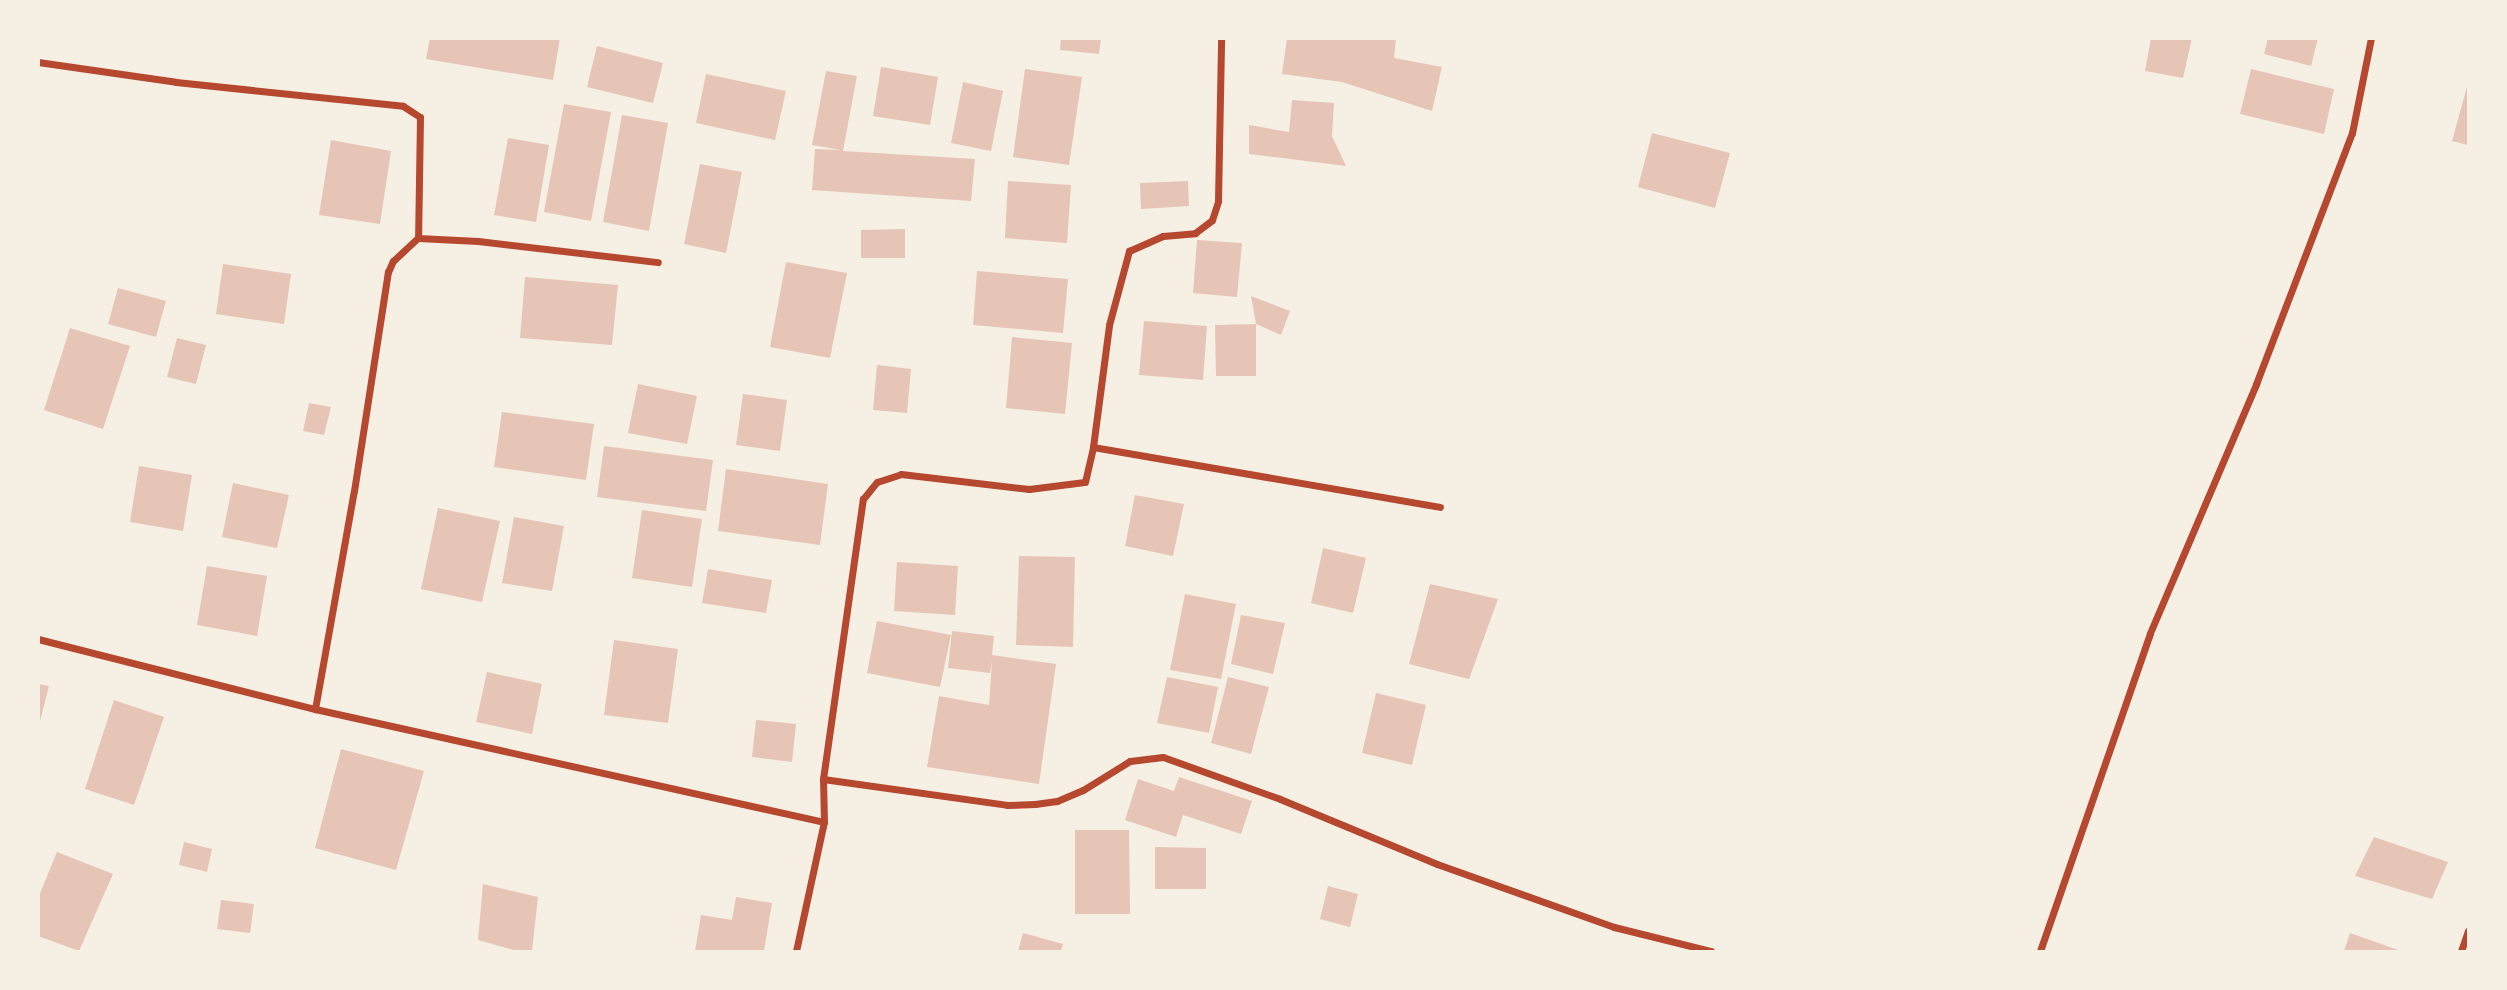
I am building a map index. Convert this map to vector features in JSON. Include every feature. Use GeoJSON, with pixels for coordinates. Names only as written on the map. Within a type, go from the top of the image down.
{"type":"FeatureCollection","features":[{"type":"Feature","properties":{"kind":"street"},"geometry":{"type":"LineString","coordinates":[[796,951],[824,822],[823,779],[863,499],[877,482],[901,474],[1029,489],[1085,482],[1093,447],[1109,325],[1129,251],[1163,236],[1195,233],[1212,220],[1218,201],[1221,38]]}},
{"type":"Feature","properties":{"kind":"street"},"geometry":{"type":"LineString","coordinates":[[2040,951],[2150,633],[2256,384],[2352,133],[2371,38]]}},
{"type":"Feature","properties":{"kind":"street"},"geometry":{"type":"LineString","coordinates":[[38,62],[176,82],[403,106],[419,117],[418,239]]}},
{"type":"Feature","properties":{"kind":"street"},"geometry":{"type":"LineString","coordinates":[[315,709],[354,491],[388,272],[393,261],[418,239],[478,241],[658,262]]}},
{"type":"Feature","properties":{"kind":"street"},"geometry":{"type":"LineString","coordinates":[[1093,447],[1440,507]]}},
{"type":"Feature","properties":{"kind":"street"},"geometry":{"type":"LineString","coordinates":[[38,639],[315,709],[824,822]]}},
{"type":"Feature","properties":{"kind":"street"},"geometry":{"type":"LineString","coordinates":[[823,779],[1007,805],[1035,804],[1057,801],[1083,790],[1130,761],[1163,757],[1280,799],[1437,864],[1614,927],[1711,951]]}},
{"type":"Feature","properties":{"kind":"street"},"geometry":{"type":"LineString","coordinates":[[2461,951],[2469,931]]}},
{"type":"Feature","properties":{"kind":"building"},"geometry":{"type":"Polygon","coordinates":[[[430,38],[560,38],[553,80],[426,59],[430,38]]]}},
{"type":"Feature","properties":{"kind":"building"},"geometry":{"type":"Polygon","coordinates":[[[1061,38],[1101,38],[1099,54],[1060,50],[1061,38]]]}},
{"type":"Feature","properties":{"kind":"building"},"geometry":{"type":"Polygon","coordinates":[[[1287,38],[1396,38],[1394,58],[1442,67],[1432,111],[1342,82],[1282,74],[1287,38]]]}},
{"type":"Feature","properties":{"kind":"building"},"geometry":{"type":"Polygon","coordinates":[[[2151,38],[2192,38],[2183,78],[2145,71],[2151,38]]]}},
{"type":"Feature","properties":{"kind":"building"},"geometry":{"type":"Polygon","coordinates":[[[2268,38],[2318,38],[2311,66],[2264,54],[2268,38]]]}},
{"type":"Feature","properties":{"kind":"building"},"geometry":{"type":"Polygon","coordinates":[[[597,46],[663,63],[653,103],[587,87],[597,46]]]}},
{"type":"Feature","properties":{"kind":"building"},"geometry":{"type":"Polygon","coordinates":[[[881,67],[938,77],[930,125],[873,116],[881,67]]]}},
{"type":"Feature","properties":{"kind":"building"},"geometry":{"type":"Polygon","coordinates":[[[1025,69],[1082,77],[1069,165],[1013,157],[1025,69]]]}},
{"type":"Feature","properties":{"kind":"building"},"geometry":{"type":"Polygon","coordinates":[[[2251,69],[2334,89],[2324,134],[2240,114],[2251,69]]]}},
{"type":"Feature","properties":{"kind":"building"},"geometry":{"type":"Polygon","coordinates":[[[826,71],[857,76],[843,151],[975,159],[971,201],[812,190],[815,149],[841,150],[812,145],[826,71]]]}},
{"type":"Feature","properties":{"kind":"building"},"geometry":{"type":"Polygon","coordinates":[[[706,74],[786,91],[775,140],[696,123],[706,74]]]}},
{"type":"Feature","properties":{"kind":"building"},"geometry":{"type":"Polygon","coordinates":[[[963,82],[1003,91],[991,151],[951,143],[963,82]]]}},
{"type":"Feature","properties":{"kind":"building"},"geometry":{"type":"Polygon","coordinates":[[[2468,83],[2468,145],[2452,141],[2468,83]]]}},
{"type":"Feature","properties":{"kind":"building"},"geometry":{"type":"Polygon","coordinates":[[[1292,100],[1334,103],[1332,136],[1346,166],[1249,154],[1249,125],[1289,132],[1292,100]]]}},
{"type":"Feature","properties":{"kind":"building"},"geometry":{"type":"Polygon","coordinates":[[[564,104],[611,112],[591,221],[544,212],[564,104]]]}},
{"type":"Feature","properties":{"kind":"building"},"geometry":{"type":"Polygon","coordinates":[[[622,115],[668,123],[649,231],[603,222],[622,115]]]}},
{"type":"Feature","properties":{"kind":"building"},"geometry":{"type":"Polygon","coordinates":[[[1652,133],[1730,153],[1715,208],[1638,187],[1652,133]]]}},
{"type":"Feature","properties":{"kind":"building"},"geometry":{"type":"Polygon","coordinates":[[[508,138],[549,145],[536,222],[494,215],[508,138]]]}},
{"type":"Feature","properties":{"kind":"building"},"geometry":{"type":"Polygon","coordinates":[[[331,140],[391,151],[380,224],[319,215],[331,140]]]}},
{"type":"Feature","properties":{"kind":"building"},"geometry":{"type":"Polygon","coordinates":[[[700,164],[742,172],[726,253],[684,244],[700,164]]]}},
{"type":"Feature","properties":{"kind":"building"},"geometry":{"type":"Polygon","coordinates":[[[1008,181],[1071,185],[1067,243],[1005,238],[1008,181]]]}},
{"type":"Feature","properties":{"kind":"building"},"geometry":{"type":"Polygon","coordinates":[[[1188,181],[1189,206],[1141,209],[1140,183],[1188,181]]]}},
{"type":"Feature","properties":{"kind":"building"},"geometry":{"type":"Polygon","coordinates":[[[905,229],[905,258],[861,258],[861,230],[905,229]]]}},
{"type":"Feature","properties":{"kind":"building"},"geometry":{"type":"Polygon","coordinates":[[[1197,240],[1242,243],[1237,297],[1193,293],[1197,240]]]}},
{"type":"Feature","properties":{"kind":"building"},"geometry":{"type":"Polygon","coordinates":[[[786,262],[847,273],[830,358],[770,347],[786,262]]]}},
{"type":"Feature","properties":{"kind":"building"},"geometry":{"type":"Polygon","coordinates":[[[223,264],[291,274],[284,324],[216,314],[223,264]]]}},
{"type":"Feature","properties":{"kind":"building"},"geometry":{"type":"Polygon","coordinates":[[[977,271],[1068,279],[1063,333],[973,325],[977,271]]]}},
{"type":"Feature","properties":{"kind":"building"},"geometry":{"type":"Polygon","coordinates":[[[525,277],[618,285],[612,345],[520,338],[525,277]]]}},
{"type":"Feature","properties":{"kind":"building"},"geometry":{"type":"Polygon","coordinates":[[[118,288],[166,301],[156,337],[108,324],[118,288]]]}},
{"type":"Feature","properties":{"kind":"building"},"geometry":{"type":"Polygon","coordinates":[[[1251,296],[1290,311],[1281,335],[1256,324],[1251,296]]]}},
{"type":"Feature","properties":{"kind":"building"},"geometry":{"type":"Polygon","coordinates":[[[1144,321],[1207,326],[1203,380],[1139,375],[1144,321]]]}},
{"type":"Feature","properties":{"kind":"building"},"geometry":{"type":"Polygon","coordinates":[[[1256,324],[1256,376],[1216,376],[1215,325],[1256,324]]]}},
{"type":"Feature","properties":{"kind":"building"},"geometry":{"type":"Polygon","coordinates":[[[70,328],[130,346],[103,429],[44,410],[70,328]]]}},
{"type":"Feature","properties":{"kind":"building"},"geometry":{"type":"Polygon","coordinates":[[[1012,337],[1072,343],[1065,414],[1006,408],[1012,337]]]}},
{"type":"Feature","properties":{"kind":"building"},"geometry":{"type":"Polygon","coordinates":[[[177,338],[206,345],[196,384],[167,377],[177,338]]]}},
{"type":"Feature","properties":{"kind":"building"},"geometry":{"type":"Polygon","coordinates":[[[877,365],[911,369],[907,413],[873,410],[877,365]]]}},
{"type":"Feature","properties":{"kind":"building"},"geometry":{"type":"Polygon","coordinates":[[[638,384],[697,396],[687,444],[628,433],[638,384]]]}},
{"type":"Feature","properties":{"kind":"building"},"geometry":{"type":"Polygon","coordinates":[[[743,394],[787,400],[780,451],[736,445],[743,394]]]}},
{"type":"Feature","properties":{"kind":"building"},"geometry":{"type":"Polygon","coordinates":[[[309,403],[331,407],[324,435],[303,431],[309,403]]]}},
{"type":"Feature","properties":{"kind":"building"},"geometry":{"type":"Polygon","coordinates":[[[502,412],[594,424],[586,480],[494,467],[502,412]]]}},
{"type":"Feature","properties":{"kind":"building"},"geometry":{"type":"Polygon","coordinates":[[[604,446],[713,460],[706,511],[597,497],[604,446]]]}},
{"type":"Feature","properties":{"kind":"building"},"geometry":{"type":"Polygon","coordinates":[[[139,466],[192,475],[183,531],[130,522],[139,466]]]}},
{"type":"Feature","properties":{"kind":"building"},"geometry":{"type":"Polygon","coordinates":[[[726,469],[828,484],[820,545],[718,531],[726,469]]]}},
{"type":"Feature","properties":{"kind":"building"},"geometry":{"type":"Polygon","coordinates":[[[233,483],[289,495],[277,548],[222,537],[233,483]]]}},
{"type":"Feature","properties":{"kind":"building"},"geometry":{"type":"Polygon","coordinates":[[[1135,495],[1184,504],[1173,556],[1125,546],[1135,495]]]}},
{"type":"Feature","properties":{"kind":"building"},"geometry":{"type":"Polygon","coordinates":[[[438,508],[500,521],[482,602],[421,589],[438,508]]]}},
{"type":"Feature","properties":{"kind":"building"},"geometry":{"type":"Polygon","coordinates":[[[642,510],[702,519],[692,587],[632,578],[642,510]]]}},
{"type":"Feature","properties":{"kind":"building"},"geometry":{"type":"Polygon","coordinates":[[[514,517],[564,526],[552,591],[502,583],[514,517]]]}},
{"type":"Feature","properties":{"kind":"building"},"geometry":{"type":"Polygon","coordinates":[[[1323,548],[1366,558],[1353,613],[1311,603],[1323,548]]]}},
{"type":"Feature","properties":{"kind":"building"},"geometry":{"type":"Polygon","coordinates":[[[1019,556],[1075,557],[1073,647],[1016,645],[1019,556]]]}},
{"type":"Feature","properties":{"kind":"building"},"geometry":{"type":"Polygon","coordinates":[[[897,562],[958,566],[955,615],[894,611],[897,562]]]}},
{"type":"Feature","properties":{"kind":"building"},"geometry":{"type":"Polygon","coordinates":[[[207,566],[267,576],[257,636],[197,625],[207,566]]]}},
{"type":"Feature","properties":{"kind":"building"},"geometry":{"type":"Polygon","coordinates":[[[708,569],[772,580],[766,613],[702,603],[708,569]]]}},
{"type":"Feature","properties":{"kind":"building"},"geometry":{"type":"Polygon","coordinates":[[[1430,584],[1498,599],[1469,679],[1409,664],[1430,584]]]}},
{"type":"Feature","properties":{"kind":"building"},"geometry":{"type":"Polygon","coordinates":[[[1185,594],[1236,604],[1221,679],[1170,670],[1185,594]]]}},
{"type":"Feature","properties":{"kind":"building"},"geometry":{"type":"Polygon","coordinates":[[[1241,615],[1285,623],[1273,674],[1231,664],[1241,615]]]}},
{"type":"Feature","properties":{"kind":"building"},"geometry":{"type":"Polygon","coordinates":[[[877,621],[951,635],[940,687],[867,673],[877,621]]]}},
{"type":"Feature","properties":{"kind":"building"},"geometry":{"type":"Polygon","coordinates":[[[952,631],[994,636],[992,655],[1056,664],[1039,784],[927,767],[939,696],[989,705],[992,661],[990,673],[948,668],[952,631]]]}},
{"type":"Feature","properties":{"kind":"building"},"geometry":{"type":"Polygon","coordinates":[[[614,640],[678,649],[668,723],[604,715],[614,640]]]}},
{"type":"Feature","properties":{"kind":"building"},"geometry":{"type":"Polygon","coordinates":[[[487,672],[542,684],[532,734],[476,722],[487,672]]]}},
{"type":"Feature","properties":{"kind":"building"},"geometry":{"type":"Polygon","coordinates":[[[1167,677],[1218,687],[1209,733],[1157,723],[1167,677]]]}},
{"type":"Feature","properties":{"kind":"building"},"geometry":{"type":"Polygon","coordinates":[[[1228,677],[1269,687],[1251,754],[1211,743],[1228,677]]]}},
{"type":"Feature","properties":{"kind":"building"},"geometry":{"type":"Polygon","coordinates":[[[38,684],[49,686],[40,721],[38,721],[38,684]]]}},
{"type":"Feature","properties":{"kind":"building"},"geometry":{"type":"Polygon","coordinates":[[[1376,693],[1426,705],[1412,765],[1362,753],[1376,693]]]}},
{"type":"Feature","properties":{"kind":"building"},"geometry":{"type":"Polygon","coordinates":[[[114,700],[164,717],[134,805],[85,789],[114,700]]]}},
{"type":"Feature","properties":{"kind":"building"},"geometry":{"type":"Polygon","coordinates":[[[756,720],[796,724],[792,762],[752,757],[756,720]]]}},
{"type":"Feature","properties":{"kind":"building"},"geometry":{"type":"Polygon","coordinates":[[[341,749],[424,771],[396,870],[315,848],[341,749]]]}},
{"type":"Feature","properties":{"kind":"building"},"geometry":{"type":"Polygon","coordinates":[[[1179,777],[1252,801],[1241,834],[1183,815],[1176,837],[1125,820],[1138,779],[1174,791],[1179,777]]]}},
{"type":"Feature","properties":{"kind":"building"},"geometry":{"type":"Polygon","coordinates":[[[1075,830],[1129,830],[1130,914],[1075,914],[1075,830]]]}},
{"type":"Feature","properties":{"kind":"building"},"geometry":{"type":"Polygon","coordinates":[[[2374,837],[2448,862],[2432,899],[2355,876],[2374,837]]]}},
{"type":"Feature","properties":{"kind":"building"},"geometry":{"type":"Polygon","coordinates":[[[184,842],[212,849],[207,872],[179,865],[184,842]]]}},
{"type":"Feature","properties":{"kind":"building"},"geometry":{"type":"Polygon","coordinates":[[[1155,847],[1206,848],[1206,889],[1155,889],[1155,847]]]}},
{"type":"Feature","properties":{"kind":"building"},"geometry":{"type":"Polygon","coordinates":[[[57,852],[113,874],[79,951],[38,936],[38,898],[57,852]]]}},
{"type":"Feature","properties":{"kind":"building"},"geometry":{"type":"Polygon","coordinates":[[[483,884],[538,897],[532,951],[517,951],[478,940],[483,884]]]}},
{"type":"Feature","properties":{"kind":"building"},"geometry":{"type":"Polygon","coordinates":[[[1328,886],[1358,894],[1350,927],[1320,919],[1328,886]]]}},
{"type":"Feature","properties":{"kind":"building"},"geometry":{"type":"Polygon","coordinates":[[[736,897],[772,903],[764,951],[695,951],[701,915],[732,920],[736,897]]]}},
{"type":"Feature","properties":{"kind":"building"},"geometry":{"type":"Polygon","coordinates":[[[221,900],[254,904],[250,933],[217,929],[221,900]]]}},
{"type":"Feature","properties":{"kind":"building"},"geometry":{"type":"Polygon","coordinates":[[[1023,933],[1063,944],[1061,951],[1018,951],[1023,933]]]}},
{"type":"Feature","properties":{"kind":"building"},"geometry":{"type":"Polygon","coordinates":[[[2350,933],[2401,951],[2344,951],[2350,933]]]}}]}
